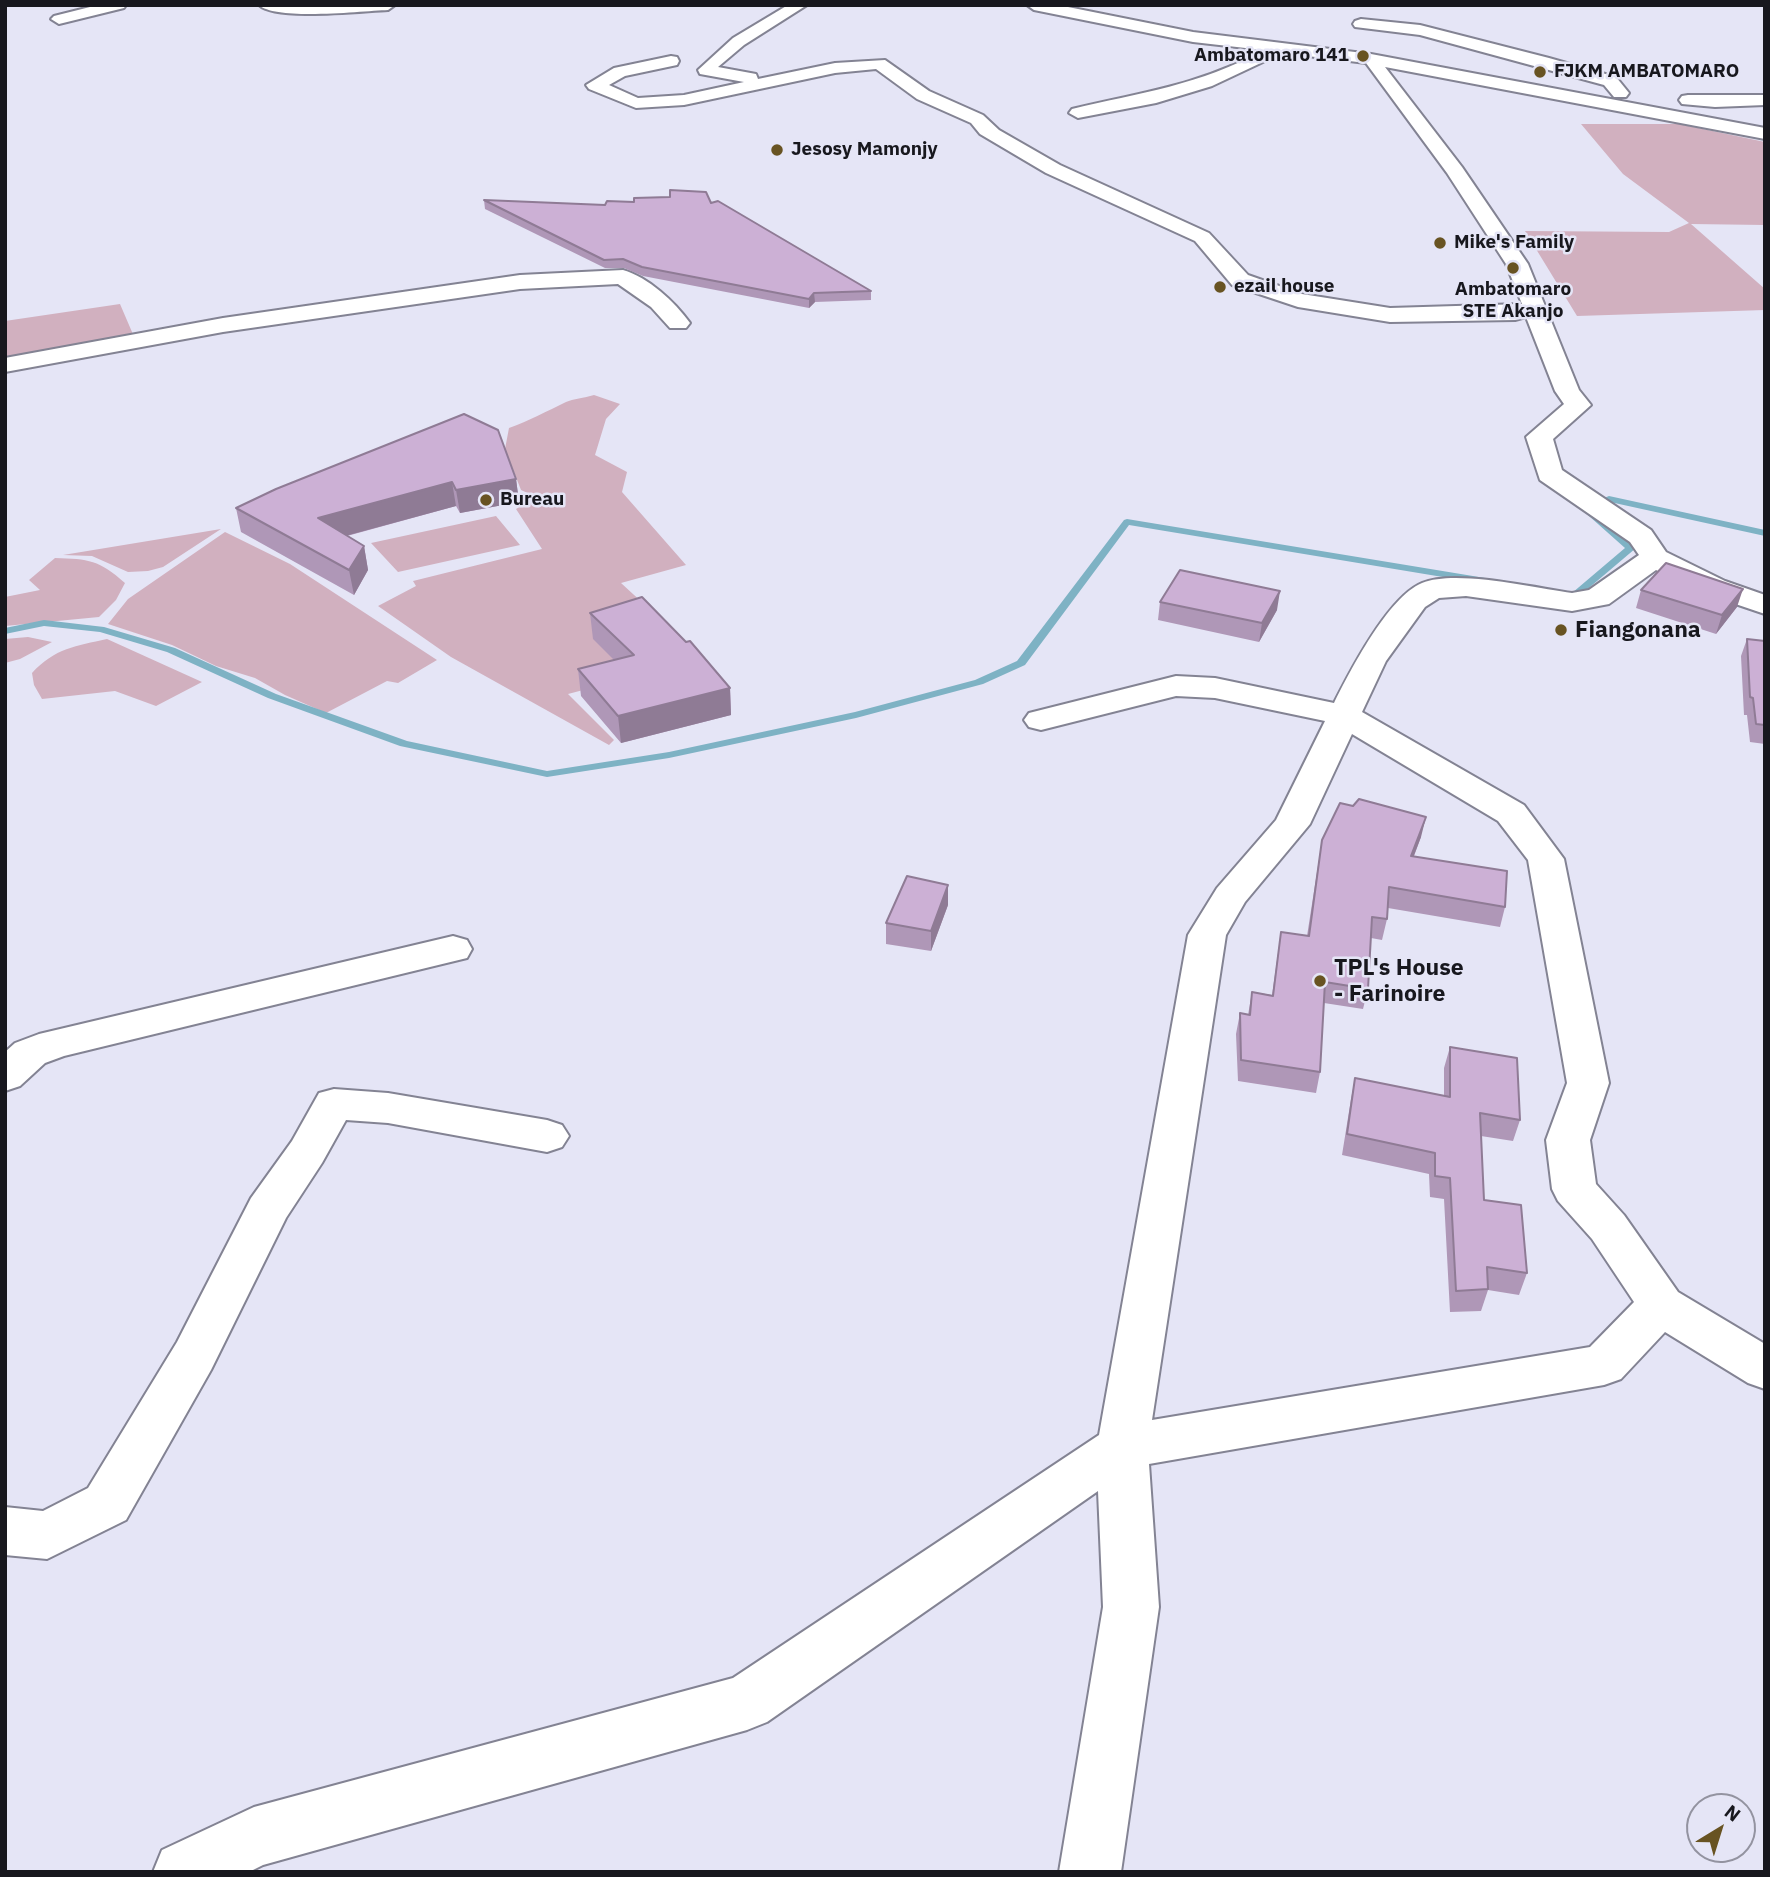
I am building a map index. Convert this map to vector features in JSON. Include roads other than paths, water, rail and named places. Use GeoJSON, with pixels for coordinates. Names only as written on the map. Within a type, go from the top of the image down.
{"type":"FeatureCollection","features":[{"type":"Feature","properties":{"kind":"street"},"geometry":{"type":"LineString","coordinates":[[59,19],[118,5]]}},
{"type":"Feature","properties":{"kind":"street"},"geometry":{"type":"LineString","coordinates":[[266,5],[314,9],[388,5]]}},
{"type":"Feature","properties":{"kind":"street"},"geometry":{"type":"LineString","coordinates":[[773,81],[706,70],[719,56],[753,31],[800,5]]}},
{"type":"Feature","properties":{"kind":"street"},"geometry":{"type":"LineString","coordinates":[[1034,5],[1193,37],[1371,59],[1550,95],[1645,109],[1765,134]]}},
{"type":"Feature","properties":{"kind":"street"},"geometry":{"type":"LineString","coordinates":[[1346,12],[1362,24],[1374,45],[1371,59],[1455,171],[1511,255],[1567,391],[1578,405],[1539,437],[1550,474],[1641,536],[1655,558],[1714,587],[1765,605]]}},
{"type":"Feature","properties":{"kind":"street"},"geometry":{"type":"LineString","coordinates":[[1362,24],[1420,30],[1610,81],[1627,102],[1645,109]]}},
{"type":"Feature","properties":{"kind":"street"},"geometry":{"type":"LineString","coordinates":[[1078,113],[1177,94],[1207,80],[1248,68],[1278,49]]}},
{"type":"Feature","properties":{"kind":"street"},"geometry":{"type":"LineString","coordinates":[[671,61],[620,72],[595,85],[636,103],[684,100],[835,68],[879,64],[923,94],[977,119],[988,130],[1053,169],[1202,237],[1240,280],[1298,300],[1390,315],[1515,313],[1534,308]]}},
{"type":"Feature","properties":{"kind":"street"},"geometry":{"type":"LineString","coordinates":[[1627,102],[1648,97],[1716,102],[1765,100]]}},
{"type":"Feature","properties":{"kind":"street"},"geometry":{"type":"LineString","coordinates":[[5,365],[223,325],[520,282],[623,277],[659,302],[678,323]]}},
{"type":"Feature","properties":{"kind":"street"},"geometry":{"type":"LineString","coordinates":[[1090,1872],[1131,1608],[1122,1447],[1207,935],[1230,896],[1292,824],[1371,660],[1414,600],[1432,589],[1466,587],[1572,602],[1598,598],[1655,558]]}},
{"type":"Feature","properties":{"kind":"street"},"geometry":{"type":"LineString","coordinates":[[1041,720],[1176,687],[1215,688],[1344,715],[1511,813],[1546,859],[1588,1083],[1568,1140],[1574,1189],[1608,1227],[1661,1305],[1765,1369]]}},
{"type":"Feature","properties":{"kind":"street"},"geometry":{"type":"LineString","coordinates":[[5,1076],[30,1053],[54,1044],[453,949]]}},
{"type":"Feature","properties":{"kind":"street"},"geometry":{"type":"LineString","coordinates":[[5,1531],[47,1535],[107,1504],[194,1356],[267,1210],[307,1152],[334,1104],[388,1108],[495,1129],[547,1136]]}},
{"type":"Feature","properties":{"kind":"street"},"geometry":{"type":"LineString","coordinates":[[184,1872],[254,1837],[747,1702],[1122,1447],[1604,1365],[1661,1305]]}},
{"type":"Feature","properties":{"kind":"waterway"},"geometry":{"type":"LineString","coordinates":[[1566,594],[1574,596],[1631,548],[1584,508],[1609,499],[1765,533]]}},
{"type":"Feature","properties":{"kind":"waterway"},"geometry":{"type":"LineString","coordinates":[[5,631],[44,623],[101,629],[171,650],[272,696],[404,744],[547,774],[669,755],[856,715],[979,682],[1021,663],[1127,522],[1485,581]]}},
{"type":"Feature","properties":{"kind":"place","name":"Ambatomaro 141"},"geometry":{"type":"Point","coordinates":[1363,56]}},
{"type":"Feature","properties":{"kind":"place","name":"FJKM AMBATOMARO"},"geometry":{"type":"Point","coordinates":[1540,72]}},
{"type":"Feature","properties":{"kind":"place","name":"Jesosy Mamonjy"},"geometry":{"type":"Point","coordinates":[777,150]}},
{"type":"Feature","properties":{"kind":"place","name":"Mike's Family"},"geometry":{"type":"Point","coordinates":[1440,243]}},
{"type":"Feature","properties":{"kind":"place","name":"Ambatomaro STE Akanjo"},"geometry":{"type":"Point","coordinates":[1513,268]}},
{"type":"Feature","properties":{"kind":"place","name":"ezail house"},"geometry":{"type":"Point","coordinates":[1220,287]}},
{"type":"Feature","properties":{"kind":"place","name":"Bureau"},"geometry":{"type":"Point","coordinates":[486,500]}},
{"type":"Feature","properties":{"kind":"place","name":"Fiangonana"},"geometry":{"type":"Point","coordinates":[1561,630]}},
{"type":"Feature","properties":{"kind":"place","name":"TPL's House - Farinoire"},"geometry":{"type":"Point","coordinates":[1320,981]}}]}
